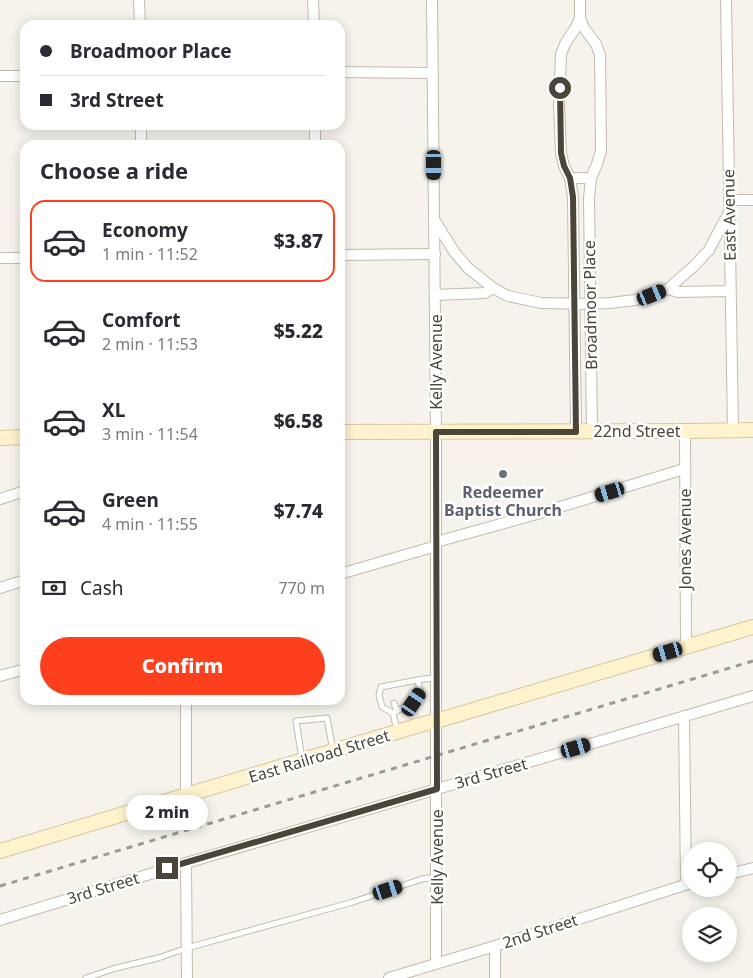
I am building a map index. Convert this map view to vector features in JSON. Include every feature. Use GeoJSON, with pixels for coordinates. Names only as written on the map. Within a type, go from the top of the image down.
{"type":"FeatureCollection","features":[{"type":"Feature","properties":{"kind":"street"},"geometry":{"type":"LineString","coordinates":[[139,0],[140,20]]}},
{"type":"Feature","properties":{"kind":"street"},"geometry":{"type":"LineString","coordinates":[[313,0],[314,20]]}},
{"type":"Feature","properties":{"kind":"street","name":"Kelly Avenue"},"geometry":{"type":"LineString","coordinates":[[432,0],[436,432],[436,964]]}},
{"type":"Feature","properties":{"kind":"street"},"geometry":{"type":"LineString","coordinates":[[432,13],[436,0]]}},
{"type":"Feature","properties":{"kind":"street","name":"Broadmoor Place"},"geometry":{"type":"LineString","coordinates":[[580,0],[580,18],[584,28],[596,44],[600,55],[601,151],[591,178],[589,198],[592,432]]}},
{"type":"Feature","properties":{"kind":"street","name":"East Avenue"},"geometry":{"type":"LineString","coordinates":[[726,0],[733,430]]}},
{"type":"Feature","properties":{"kind":"street","name":"Broadmoor Place"},"geometry":{"type":"LineString","coordinates":[[576,432],[573,197],[570,178],[564,166],[561,153],[560,104],[561,54],[580,18]]}},
{"type":"Feature","properties":{"kind":"street"},"geometry":{"type":"LineString","coordinates":[[345,72],[433,73]]}},
{"type":"Feature","properties":{"kind":"street"},"geometry":{"type":"LineString","coordinates":[[0,76],[20,76]]}},
{"type":"Feature","properties":{"kind":"street"},"geometry":{"type":"LineString","coordinates":[[570,178],[591,178]]}},
{"type":"Feature","properties":{"kind":"street"},"geometry":{"type":"LineString","coordinates":[[434,220],[455,253],[468,268],[493,288],[508,296],[541,303],[610,303],[635,300],[668,289],[709,250],[729,206],[753,200]]}},
{"type":"Feature","properties":{"kind":"street"},"geometry":{"type":"LineString","coordinates":[[345,256],[435,254]]}},
{"type":"Feature","properties":{"kind":"street"},"geometry":{"type":"LineString","coordinates":[[0,258],[20,258]]}},
{"type":"Feature","properties":{"kind":"street"},"geometry":{"type":"LineString","coordinates":[[435,295],[485,294],[493,288]]}},
{"type":"Feature","properties":{"kind":"street"},"geometry":{"type":"LineString","coordinates":[[668,289],[678,292],[730,291]]}},
{"type":"Feature","properties":{"kind":"street","name":"22nd Street"},"geometry":{"type":"LineString","coordinates":[[345,432],[753,430]]}},
{"type":"Feature","properties":{"kind":"street","name":"Jones Avenue"},"geometry":{"type":"LineString","coordinates":[[685,431],[686,647]]}},
{"type":"Feature","properties":{"kind":"street"},"geometry":{"type":"LineString","coordinates":[[0,438],[20,437]]}},
{"type":"Feature","properties":{"kind":"street"},"geometry":{"type":"LineString","coordinates":[[345,572],[684,469]]}},
{"type":"Feature","properties":{"kind":"street"},"geometry":{"type":"LineString","coordinates":[[0,499],[20,493]]}},
{"type":"Feature","properties":{"kind":"street"},"geometry":{"type":"LineString","coordinates":[[0,588],[20,582]]}},
{"type":"Feature","properties":{"kind":"street","name":"East Railroad Street"},"geometry":{"type":"LineString","coordinates":[[0,851],[753,627]]}},
{"type":"Feature","properties":{"kind":"street"},"geometry":{"type":"LineString","coordinates":[[0,676],[20,670]]}},
{"type":"Feature","properties":{"kind":"street","name":"3rd Street"},"geometry":{"type":"LineString","coordinates":[[0,920],[186,863],[753,696]]}},
{"type":"Feature","properties":{"kind":"street"},"geometry":{"type":"LineString","coordinates":[[186,705],[186,796]]}},
{"type":"Feature","properties":{"kind":"street"},"geometry":{"type":"LineString","coordinates":[[684,716],[687,842]]}},
{"type":"Feature","properties":{"kind":"street"},"geometry":{"type":"LineString","coordinates":[[186,863],[187,978]]}},
{"type":"Feature","properties":{"kind":"street"},"geometry":{"type":"LineString","coordinates":[[737,872],[753,868]]}},
{"type":"Feature","properties":{"kind":"street","name":"2nd Street"},"geometry":{"type":"LineString","coordinates":[[389,978],[682,886]]}},
{"type":"Feature","properties":{"kind":"street"},"geometry":{"type":"LineString","coordinates":[[495,946],[495,978]]}},
{"type":"Feature","properties":{"kind":"lane"},"geometry":{"type":"LineString","coordinates":[[395,712],[382,707],[379,695],[381,687],[437,678]]}},
{"type":"Feature","properties":{"kind":"lane"},"geometry":{"type":"LineString","coordinates":[[395,712],[407,703],[414,702],[420,692],[418,680]]}},
{"type":"Feature","properties":{"kind":"lane"},"geometry":{"type":"LineString","coordinates":[[402,683],[404,690]]}},
{"type":"Feature","properties":{"kind":"lane"},"geometry":{"type":"LineString","coordinates":[[389,686],[392,693]]}},
{"type":"Feature","properties":{"kind":"lane"},"geometry":{"type":"LineString","coordinates":[[394,703],[397,732]]}},
{"type":"Feature","properties":{"kind":"lane"},"geometry":{"type":"LineString","coordinates":[[302,761],[296,721],[327,718],[334,751]]}},
{"type":"Feature","properties":{"kind":"lane"},"geometry":{"type":"LineString","coordinates":[[86,978],[354,902],[422,879],[436,877]]}},
{"type":"Feature","properties":{"kind":"railway"},"geometry":{"type":"LineString","coordinates":[[0,886],[753,661]]}},
{"type":"Feature","properties":{"kind":"place","name":"Redeemer Baptist Church"},"geometry":{"type":"Point","coordinates":[503,474]}},
{"type":"Feature","properties":{"kind":"route"},"geometry":{"type":"LineString","coordinates":[[167,868],[437,789],[436,432],[576,432],[573,197],[570,178],[564,166],[561,153],[560,88]]}}]}
